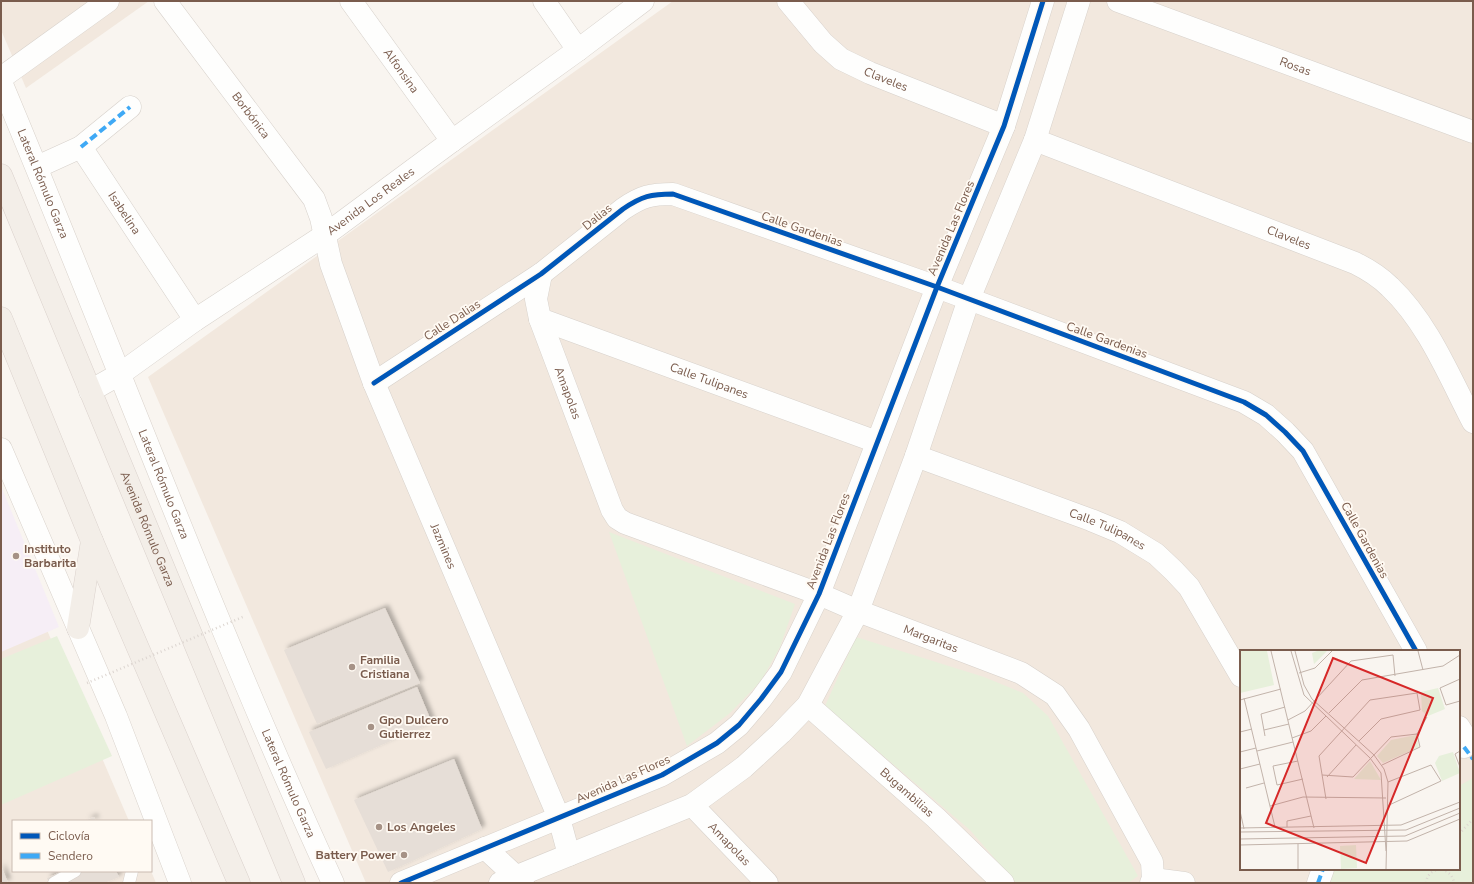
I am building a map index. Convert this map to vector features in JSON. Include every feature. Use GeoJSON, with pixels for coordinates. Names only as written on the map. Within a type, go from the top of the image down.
{"type":"FeatureCollection","features":[{"type":"Feature","properties":{"kind":"main road","name":"Avenida Rómulo Garza"},"geometry":{"type":"LineString","coordinates":[[1,175],[294,883]]}},
{"type":"Feature","properties":{"kind":"main road"},"geometry":{"type":"LineString","coordinates":[[1,318],[92,541],[239,883]]}},
{"type":"Feature","properties":{"kind":"main road"},"geometry":{"type":"LineString","coordinates":[[78,628],[92,541]]}},
{"type":"Feature","properties":{"kind":"street"},"geometry":{"type":"LineString","coordinates":[[1,78],[108,1]]}},
{"type":"Feature","properties":{"kind":"street","name":"Borbónica"},"geometry":{"type":"LineString","coordinates":[[165,1],[314,199],[321,218],[324,235]]}},
{"type":"Feature","properties":{"kind":"street","name":"Alfonsina"},"geometry":{"type":"LineString","coordinates":[[351,1],[452,141]]}},
{"type":"Feature","properties":{"kind":"street"},"geometry":{"type":"LineString","coordinates":[[544,1],[578,50]]}},
{"type":"Feature","properties":{"kind":"street","name":"Avenida Los Reales"},"geometry":{"type":"LineString","coordinates":[[90,391],[120,374],[195,320],[324,235],[643,1]]}},
{"type":"Feature","properties":{"kind":"street","name":"Claveles"},"geometry":{"type":"LineString","coordinates":[[788,1],[823,43],[841,59],[870,73],[1004,126]]}},
{"type":"Feature","properties":{"kind":"street","name":"Avenida Las Flores"},"geometry":{"type":"LineString","coordinates":[[401,883],[662,775],[718,743],[739,725],[781,672],[819,594],[937,287],[1004,126],[1043,1]]}},
{"type":"Feature","properties":{"kind":"street"},"geometry":{"type":"LineString","coordinates":[[485,848],[513,881],[570,855],[692,805],[744,767],[781,733],[808,705],[858,611],[916,456],[969,299],[1035,140],[1079,1]]}},
{"type":"Feature","properties":{"kind":"street","name":"Rosas"},"geometry":{"type":"LineString","coordinates":[[1118,1],[1473,132]]}},
{"type":"Feature","properties":{"kind":"street","name":"Lateral Rómulo Garza"},"geometry":{"type":"LineString","coordinates":[[1,82],[120,374],[208,596],[294,798],[333,883]]}},
{"type":"Feature","properties":{"kind":"street"},"geometry":{"type":"LineString","coordinates":[[36,167],[81,147],[130,107]]}},
{"type":"Feature","properties":{"kind":"street","name":"Claveles"},"geometry":{"type":"LineString","coordinates":[[1035,140],[1355,263],[1371,272],[1390,287],[1411,312],[1435,348],[1473,422]]}},
{"type":"Feature","properties":{"kind":"street","name":"Isabelina"},"geometry":{"type":"LineString","coordinates":[[81,147],[195,320]]}},
{"type":"Feature","properties":{"kind":"street","name":"Dalias"},"geometry":{"type":"LineString","coordinates":[[541,274],[636,200],[653,194],[673,194]]}},
{"type":"Feature","properties":{"kind":"street","name":"Calle Gardenias"},"geometry":{"type":"LineString","coordinates":[[673,194],[937,287],[1244,402],[1266,415],[1286,432],[1303,451],[1415,650]]}},
{"type":"Feature","properties":{"kind":"street","name":"Jazmines"},"geometry":{"type":"LineString","coordinates":[[324,235],[332,264],[374,383],[559,818],[570,855]]}},
{"type":"Feature","properties":{"kind":"street","name":"Amapolas"},"geometry":{"type":"LineString","coordinates":[[541,274],[536,299],[540,319],[612,510]]}},
{"type":"Feature","properties":{"kind":"street","name":"Calle Dalias"},"geometry":{"type":"LineString","coordinates":[[374,383],[541,274]]}},
{"type":"Feature","properties":{"kind":"street","name":"Calle Tulipanes"},"geometry":{"type":"LineString","coordinates":[[540,319],[877,442]]}},
{"type":"Feature","properties":{"kind":"street"},"geometry":{"type":"LineString","coordinates":[[1,449],[116,716],[152,820]]}},
{"type":"Feature","properties":{"kind":"street","name":"Calle Tulipanes"},"geometry":{"type":"LineString","coordinates":[[916,456],[1091,520],[1120,532],[1156,554],[1189,587],[1240,674]]}},
{"type":"Feature","properties":{"kind":"street","name":"Margaritas"},"geometry":{"type":"LineString","coordinates":[[612,510],[617,518],[624,523],[819,594],[858,611],[1021,673],[1055,695],[1079,729],[1152,862],[1152,881]]}},
{"type":"Feature","properties":{"kind":"street","name":"Bugambilias"},"geometry":{"type":"LineString","coordinates":[[808,705],[936,818],[1003,883]]}},
{"type":"Feature","properties":{"kind":"street","name":"Amapolas"},"geometry":{"type":"LineString","coordinates":[[692,805],[767,883]]}},
{"type":"Feature","properties":{"kind":"street"},"geometry":{"type":"LineString","coordinates":[[155,829],[180,883]]}},
{"type":"Feature","properties":{"kind":"street"},"geometry":{"type":"LineString","coordinates":[[1318,883],[1323,870]]}},
{"type":"Feature","properties":{"kind":"street"},"geometry":{"type":"LineString","coordinates":[[1152,881],[1184,883]]}},
{"type":"Feature","properties":{"kind":"lane"},"geometry":{"type":"LineString","coordinates":[[54,883],[73,872]]}},
{"type":"Feature","properties":{"kind":"lane"},"geometry":{"type":"LineString","coordinates":[[128,883],[132,872]]}},
{"type":"Feature","properties":{"kind":"path"},"geometry":{"type":"LineString","coordinates":[[87,683],[245,616]]}},
{"type":"Feature","properties":{"kind":"path"},"geometry":{"type":"LineString","coordinates":[[1460,833],[1473,819]]}},
{"type":"Feature","properties":{"kind":"path"},"geometry":{"type":"LineString","coordinates":[[1426,883],[1427,878],[1433,870]]}},
{"type":"Feature","properties":{"kind":"path"},"geometry":{"type":"LineString","coordinates":[[1443,870],[1448,872],[1453,878],[1454,883]]}},
{"type":"Feature","properties":{"kind":"shaded area"},"geometry":{"type":"Polygon","coordinates":[[[1,1],[149,1],[26,88],[1,30],[1,1]]]}},
{"type":"Feature","properties":{"kind":"shaded area"},"geometry":{"type":"Polygon","coordinates":[[[673,1],[1473,1],[1473,883],[366,883],[148,377],[673,1]]]}},
{"type":"Feature","properties":{"kind":"shaded area","name":"Instituto Barbarita"},"geometry":{"type":"Polygon","coordinates":[[[1,486],[59,627],[1,652],[1,486]]]}},
{"type":"Feature","properties":{"kind":"shaded area"},"geometry":{"type":"Polygon","coordinates":[[[1,523],[129,820],[12,820],[12,872],[151,872],[156,883],[1,883],[1,523]]]}},
{"type":"Feature","properties":{"kind":"green space"},"geometry":{"type":"Polygon","coordinates":[[[609,532],[795,604],[780,647],[761,681],[730,713],[687,746],[609,532]]]}},
{"type":"Feature","properties":{"kind":"green space"},"geometry":{"type":"Polygon","coordinates":[[[57,636],[112,756],[1,805],[1,659],[57,636]]]}},
{"type":"Feature","properties":{"kind":"green space"},"geometry":{"type":"Polygon","coordinates":[[[856,637],[984,677],[1023,693],[1048,716],[1138,876],[1128,883],[1016,883],[970,830],[825,706],[856,637]]]}},
{"type":"Feature","properties":{"kind":"green space"},"geometry":{"type":"Polygon","coordinates":[[[1473,778],[1473,883],[1327,883],[1331,870],[1460,870],[1460,785],[1473,778]]]}},
{"type":"Feature","properties":{"kind":"building","name":"Familia Cristiana"},"geometry":{"type":"Polygon","coordinates":[[[385,608],[420,683],[317,724],[284,650],[385,608]]]}},
{"type":"Feature","properties":{"kind":"building","name":"Gpo Dulcero Gutierrez"},"geometry":{"type":"Polygon","coordinates":[[[417,687],[432,723],[326,769],[309,732],[417,687]]]}},
{"type":"Feature","properties":{"kind":"building"},"geometry":{"type":"Polygon","coordinates":[[[454,759],[482,829],[388,872],[354,800],[454,759]]]}},
{"type":"Feature","properties":{"kind":"building"},"geometry":{"type":"Polygon","coordinates":[[[94,817],[96,820],[87,820],[94,817]]]}},
{"type":"Feature","properties":{"kind":"building"},"geometry":{"type":"Polygon","coordinates":[[[1,866],[8,883],[1,883],[1,866]]]}},
{"type":"Feature","properties":{"kind":"building"},"geometry":{"type":"Polygon","coordinates":[[[61,872],[116,872],[119,877],[104,883],[49,883],[47,878],[61,872]]]}},
{"type":"Feature","properties":{"kind":"marked path"},"geometry":{"type":"LineString","coordinates":[[81,147],[130,107]]}},
{"type":"Feature","properties":{"kind":"marked path"},"geometry":{"type":"LineString","coordinates":[[1464,747],[1473,759]]}},
{"type":"Feature","properties":{"kind":"marked path"},"geometry":{"type":"LineString","coordinates":[[1318,883],[1323,870]]}},
{"type":"Feature","properties":{"kind":"cycle path"},"geometry":{"type":"LineString","coordinates":[[401,883],[662,775],[717,743],[739,725],[781,672],[819,594],[937,287],[1004,126],[1043,1]]}},
{"type":"Feature","properties":{"kind":"cycle path"},"geometry":{"type":"LineString","coordinates":[[374,383],[541,274],[623,209],[647,197],[673,194],[937,287],[1244,402],[1266,415],[1303,451],[1415,650]]}},
{"type":"Feature","properties":{"kind":"place","name":"Instituto Barbarita"},"geometry":{"type":"Point","coordinates":[16,556]}},
{"type":"Feature","properties":{"kind":"place","name":"Familia Cristiana"},"geometry":{"type":"Point","coordinates":[352,667]}},
{"type":"Feature","properties":{"kind":"place","name":"Gpo Dulcero Gutierrez"},"geometry":{"type":"Point","coordinates":[371,727]}},
{"type":"Feature","properties":{"kind":"place","name":"Los Angeles"},"geometry":{"type":"Point","coordinates":[379,827]}},
{"type":"Feature","properties":{"kind":"place","name":"Battery Power"},"geometry":{"type":"Point","coordinates":[404,855]}}]}
